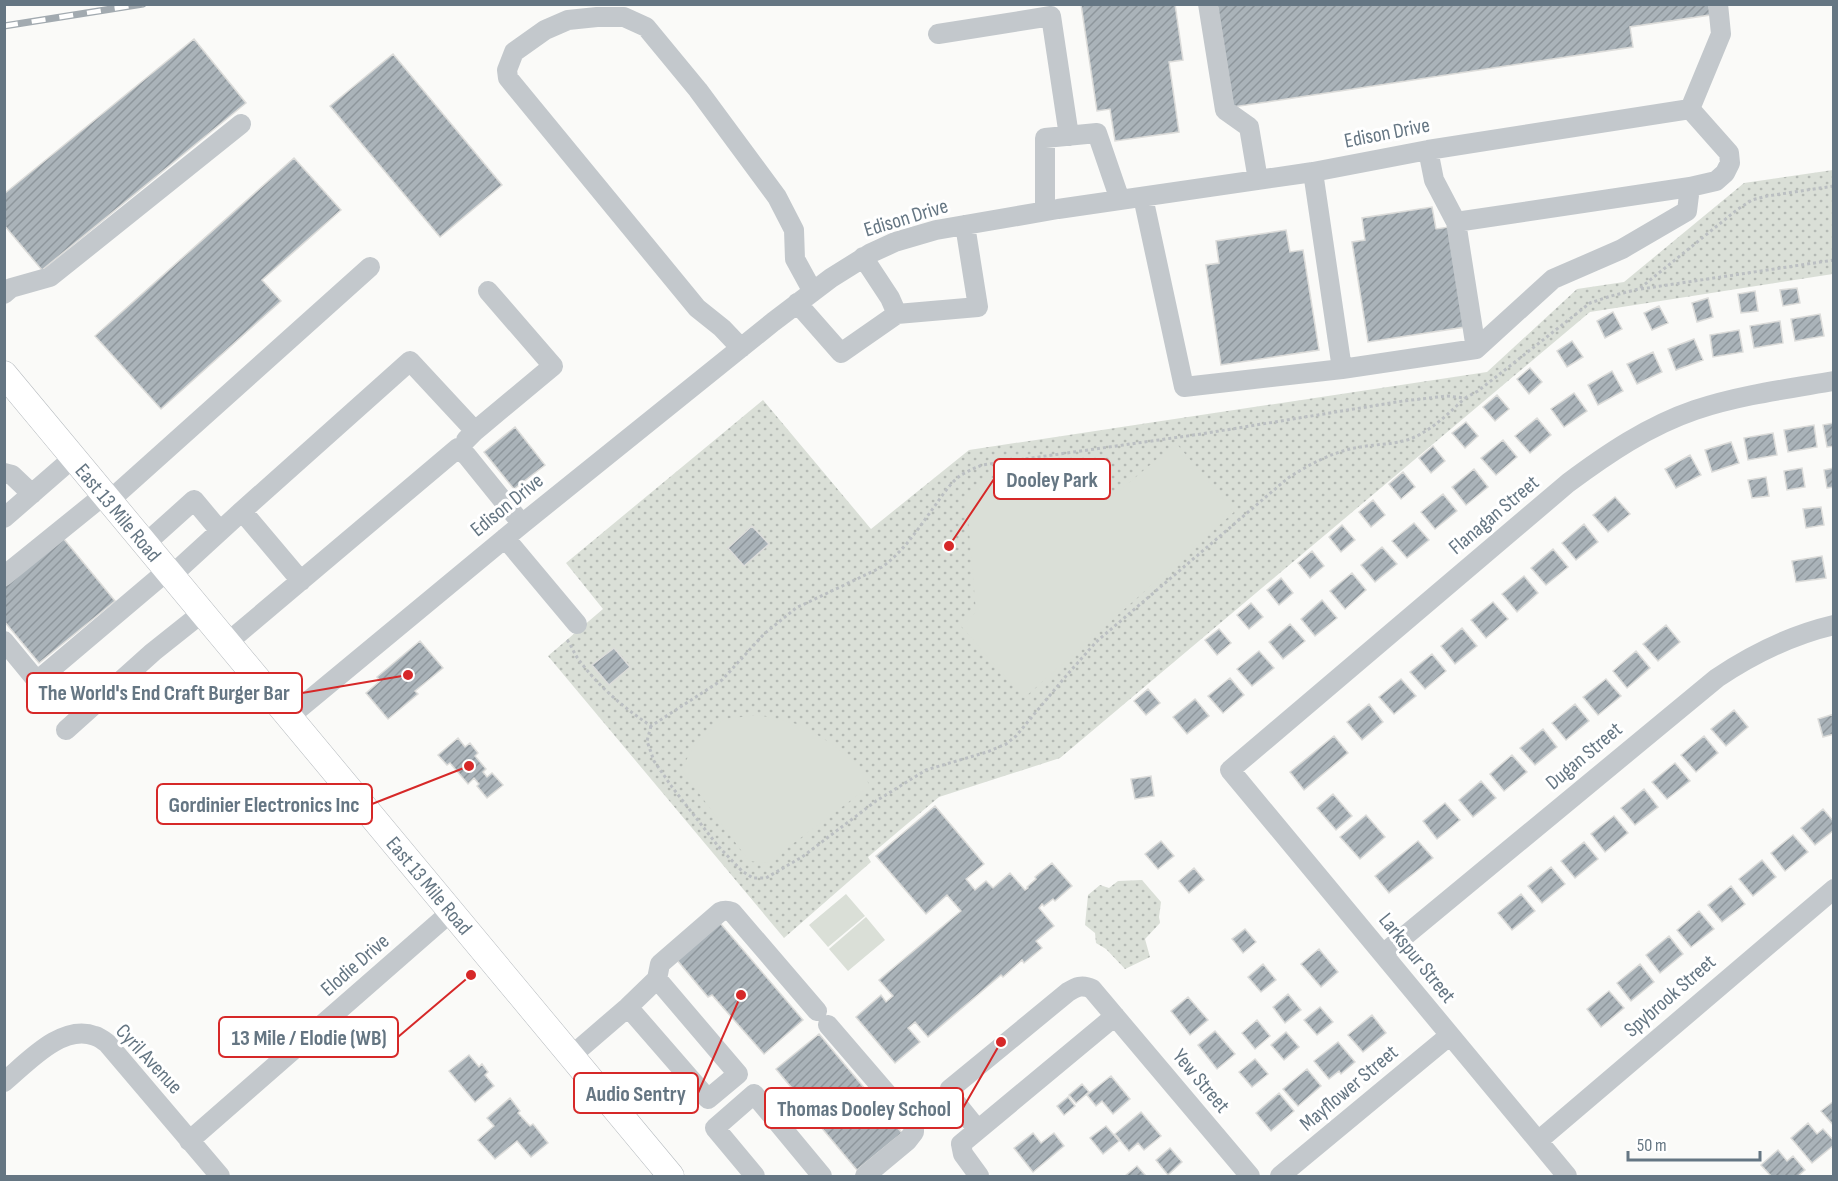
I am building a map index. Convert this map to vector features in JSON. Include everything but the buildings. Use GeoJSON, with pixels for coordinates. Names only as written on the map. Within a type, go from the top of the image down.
{"type":"FeatureCollection","features":[{"type":"Feature","properties":{"kind":"main road","name":"East 13 Mile Road"},"geometry":{"type":"LineString","coordinates":[[4,374],[671,1176]]}},
{"type":"Feature","properties":{"kind":"street"},"geometry":{"type":"LineString","coordinates":[[1208,4],[1225,110],[1249,127],[1258,180]]}},
{"type":"Feature","properties":{"kind":"street"},"geometry":{"type":"LineString","coordinates":[[1456,222],[1690,187],[1716,181],[1725,173],[1730,163],[1730,153],[1690,109],[1721,34],[1718,4]]}},
{"type":"Feature","properties":{"kind":"street"},"geometry":{"type":"LineString","coordinates":[[938,34],[1051,16],[1069,136]]}},
{"type":"Feature","properties":{"kind":"street"},"geometry":{"type":"LineString","coordinates":[[741,348],[722,328],[697,308],[508,78],[507,70],[514,52],[545,30],[568,20],[597,17],[624,17],[646,27],[698,90],[777,197],[794,230],[795,259],[805,297],[841,353],[897,314],[978,307],[964,225]]}},
{"type":"Feature","properties":{"kind":"street","name":"Edison Drive"},"geometry":{"type":"LineString","coordinates":[[289,717],[522,524],[805,297],[851,264],[895,242],[936,230],[1045,211],[1312,172],[1428,150],[1690,109]]}},
{"type":"Feature","properties":{"kind":"street"},"geometry":{"type":"LineString","coordinates":[[4,294],[11,288],[50,278],[241,124]]}},
{"type":"Feature","properties":{"kind":"street"},"geometry":{"type":"LineString","coordinates":[[1045,211],[1045,138],[1098,133],[1120,200]]}},
{"type":"Feature","properties":{"kind":"street"},"geometry":{"type":"LineString","coordinates":[[1428,150],[1434,180],[1456,222],[1476,349]]}},
{"type":"Feature","properties":{"kind":"street"},"geometry":{"type":"LineString","coordinates":[[1312,172],[1342,369]]}},
{"type":"Feature","properties":{"kind":"street"},"geometry":{"type":"LineString","coordinates":[[1143,197],[1184,387],[1342,369],[1476,349],[1553,279],[1622,249],[1687,211],[1690,187]]}},
{"type":"Feature","properties":{"kind":"street"},"geometry":{"type":"LineString","coordinates":[[863,257],[890,298],[897,314]]}},
{"type":"Feature","properties":{"kind":"street"},"geometry":{"type":"LineString","coordinates":[[4,576],[186,434],[370,267]]}},
{"type":"Feature","properties":{"kind":"street"},"geometry":{"type":"LineString","coordinates":[[227,643],[554,366],[488,291]]}},
{"type":"Feature","properties":{"kind":"street"},"geometry":{"type":"LineString","coordinates":[[4,641],[37,681],[220,531],[410,361],[475,431]]}},
{"type":"Feature","properties":{"kind":"street","name":"Flanagan Street"},"geometry":{"type":"LineString","coordinates":[[1230,770],[1568,483],[1617,448],[1667,421],[1694,411],[1744,396],[1833,381]]}},
{"type":"Feature","properties":{"kind":"street"},"geometry":{"type":"LineString","coordinates":[[458,448],[522,524]]}},
{"type":"Feature","properties":{"kind":"street"},"geometry":{"type":"LineString","coordinates":[[4,518],[73,458]]}},
{"type":"Feature","properties":{"kind":"street"},"geometry":{"type":"LineString","coordinates":[[4,473],[12,475],[32,494]]}},
{"type":"Feature","properties":{"kind":"street"},"geometry":{"type":"LineString","coordinates":[[145,544],[194,500],[220,531]]}},
{"type":"Feature","properties":{"kind":"street"},"geometry":{"type":"LineString","coordinates":[[242,511],[301,580]]}},
{"type":"Feature","properties":{"kind":"street"},"geometry":{"type":"LineString","coordinates":[[505,538],[577,624]]}},
{"type":"Feature","properties":{"kind":"street"},"geometry":{"type":"LineString","coordinates":[[66,730],[153,651],[202,613]]}},
{"type":"Feature","properties":{"kind":"street","name":"Dugan Street"},"geometry":{"type":"LineString","coordinates":[[1383,954],[1717,678],[1772,646],[1833,625]]}},
{"type":"Feature","properties":{"kind":"street","name":"Larkspur Street"},"geometry":{"type":"LineString","coordinates":[[1230,770],[1449,1036],[1568,1176]]}},
{"type":"Feature","properties":{"kind":"street","name":"Spybrook Street"},"geometry":{"type":"LineString","coordinates":[[1538,1141],[1833,889]]}},
{"type":"Feature","properties":{"kind":"street"},"geometry":{"type":"LineString","coordinates":[[570,1057],[657,979],[660,964],[720,912],[724,910],[732,912],[914,1125],[914,1132],[908,1142],[865,1176]]}},
{"type":"Feature","properties":{"kind":"street","name":"Elodie Drive"},"geometry":{"type":"LineString","coordinates":[[189,1141],[451,912]]}},
{"type":"Feature","properties":{"kind":"street"},"geometry":{"type":"LineString","coordinates":[[628,1007],[708,1099],[738,1074],[657,979]]}},
{"type":"Feature","properties":{"kind":"street","name":"Yew Street"},"geometry":{"type":"LineString","coordinates":[[978,1130],[953,1099],[950,1089],[1076,987],[1082,986],[1092,989],[1250,1176]]}},
{"type":"Feature","properties":{"kind":"street"},"geometry":{"type":"LineString","coordinates":[[977,1174],[963,1154],[961,1144],[1115,1016]]}},
{"type":"Feature","properties":{"kind":"street","name":"Cyril Avenue"},"geometry":{"type":"LineString","coordinates":[[4,1082],[56,1040],[80,1033],[93,1035],[107,1043],[189,1141]]}},
{"type":"Feature","properties":{"kind":"street","name":"Mayflower Street"},"geometry":{"type":"LineString","coordinates":[[1280,1176],[1449,1036]]}},
{"type":"Feature","properties":{"kind":"street"},"geometry":{"type":"LineString","coordinates":[[755,1176],[715,1128],[754,1094],[822,1176]]}},
{"type":"Feature","properties":{"kind":"street"},"geometry":{"type":"LineString","coordinates":[[189,1141],[220,1176]]}},
{"type":"Feature","properties":{"kind":"path"},"geometry":{"type":"LineString","coordinates":[[1639,290],[1752,200],[1833,186]]}},
{"type":"Feature","properties":{"kind":"path"},"geometry":{"type":"LineString","coordinates":[[1465,398],[1447,396],[1403,401],[1201,434],[982,465],[969,470],[948,487],[906,545],[882,567],[796,608],[764,634],[722,680],[651,726],[647,741],[654,761],[718,846],[742,871],[753,878],[766,878],[802,857],[876,801],[926,770],[1006,744],[1016,736],[1096,642],[1288,478],[1321,459],[1343,450],[1395,443],[1412,438],[1430,428],[1465,398],[1590,303],[1639,290],[1833,260]]}},
{"type":"Feature","properties":{"kind":"path"},"geometry":{"type":"LineString","coordinates":[[577,624],[564,635],[577,658],[630,713],[651,726]]}},
{"type":"Feature","properties":{"kind":"shaded area"},"geometry":{"type":"Polygon","coordinates":[[[1833,170],[1833,274],[1590,312],[1060,758],[939,797],[868,857],[871,862],[784,938],[548,656],[603,609],[566,563],[763,400],[871,529],[969,450],[1487,372],[1577,289],[1624,282],[1744,183],[1833,170]]]}},
{"type":"Feature","properties":{"kind":"shaded area"},"geometry":{"type":"Polygon","coordinates":[[[1176,443],[1234,512],[1024,698],[961,626],[976,612],[966,495],[979,482],[1111,473],[1111,498],[1176,443]]]}},
{"type":"Feature","properties":{"kind":"shaded area"},"geometry":{"type":"Polygon","coordinates":[[[759,715],[801,725],[832,744],[858,765],[870,786],[767,863],[749,861],[681,769],[695,745],[724,719],[759,715]]]}},
{"type":"Feature","properties":{"kind":"shaded area"},"geometry":{"type":"Polygon","coordinates":[[[1142,880],[1161,902],[1160,923],[1145,939],[1150,957],[1125,969],[1106,949],[1096,943],[1095,933],[1085,925],[1088,895],[1100,885],[1109,888],[1118,881],[1142,880]]]}},
{"type":"Feature","properties":{"kind":"shaded area"},"geometry":{"type":"Polygon","coordinates":[[[846,894],[865,916],[828,947],[809,925],[846,894]]]}},
{"type":"Feature","properties":{"kind":"shaded area"},"geometry":{"type":"Polygon","coordinates":[[[866,917],[885,940],[848,971],[829,949],[866,917]]]}},
{"type":"Feature","properties":{"kind":"railway"},"geometry":{"type":"LineString","coordinates":[[4,26],[143,4]]}},
{"type":"Feature","properties":{"kind":"place","name":"Dooley Park"},"geometry":{"type":"Point","coordinates":[949,546]}},
{"type":"Feature","properties":{"kind":"place","name":"The World's End Craft Burger Bar"},"geometry":{"type":"Point","coordinates":[408,675]}},
{"type":"Feature","properties":{"kind":"place","name":"Gordinier Electronics Inc"},"geometry":{"type":"Point","coordinates":[469,766]}},
{"type":"Feature","properties":{"kind":"place","name":"13 Mile / Elodie (WB)"},"geometry":{"type":"Point","coordinates":[471,975]}},
{"type":"Feature","properties":{"kind":"place","name":"Audio Sentry"},"geometry":{"type":"Point","coordinates":[741,995]}},
{"type":"Feature","properties":{"kind":"place","name":"Thomas Dooley School"},"geometry":{"type":"Point","coordinates":[1001,1042]}}]}
